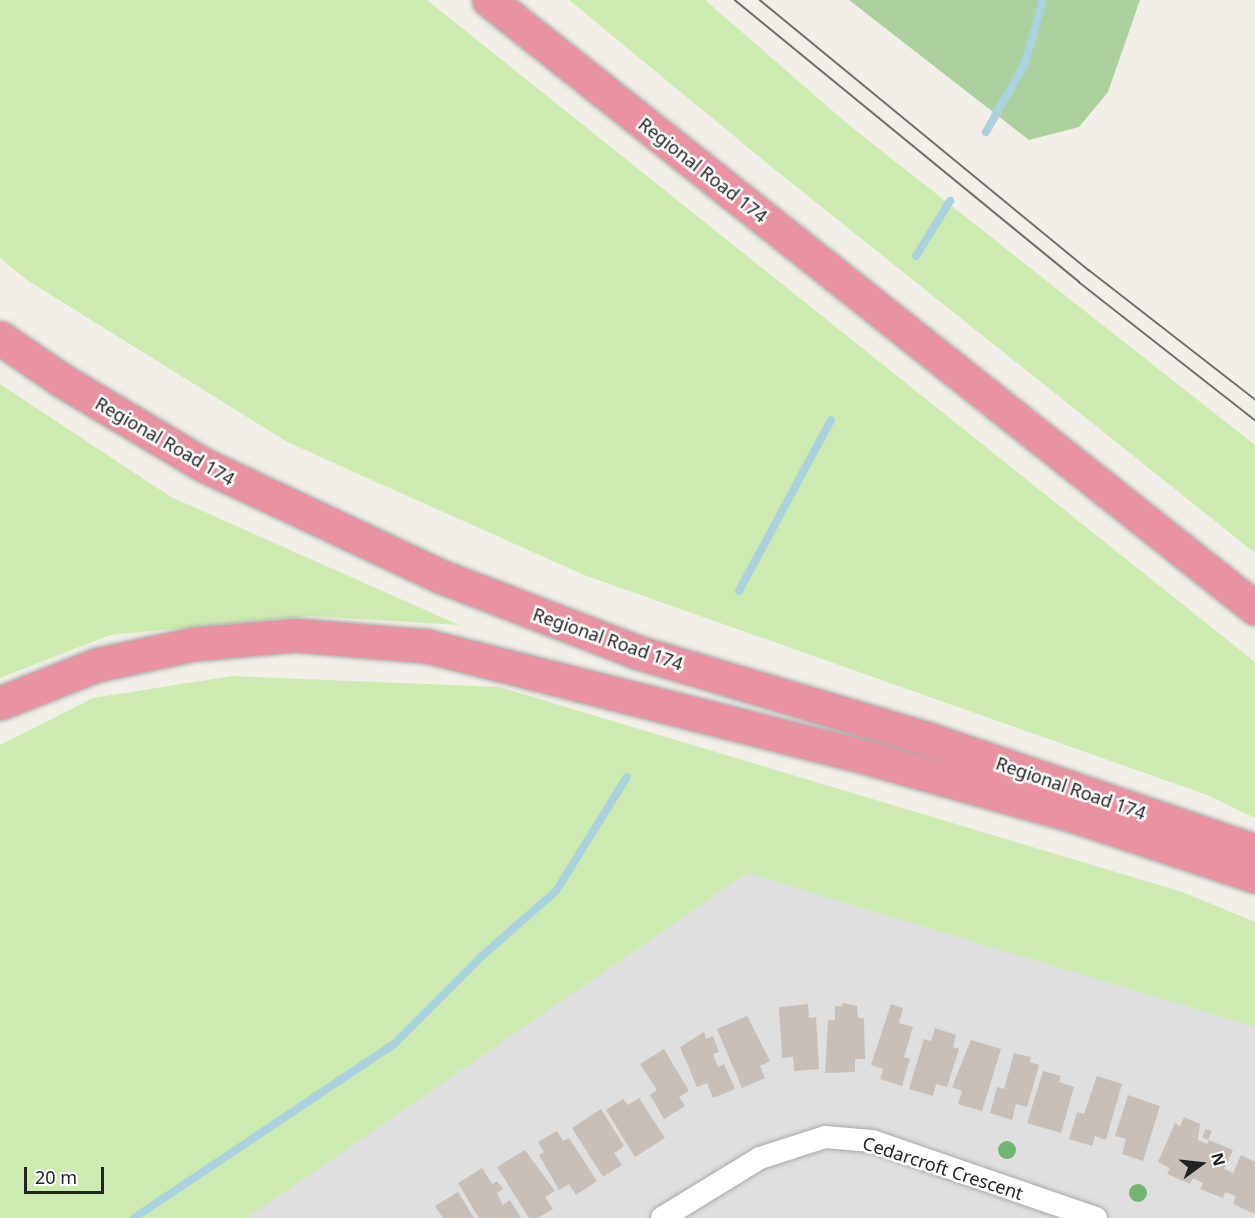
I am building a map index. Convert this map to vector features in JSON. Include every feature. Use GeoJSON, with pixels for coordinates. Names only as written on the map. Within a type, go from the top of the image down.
{"type":"FeatureCollection","features":[{"type":"Feature","properties":{"kind":"highway","name":"Regional Road 174"},"geometry":{"type":"LineString","coordinates":[[489,0],[1255,608]]}},
{"type":"Feature","properties":{"kind":"highway","name":"Regional Road 174"},"geometry":{"type":"LineString","coordinates":[[0,338],[63,381],[204,465],[440,576],[640,653],[925,738],[1255,851]]}},
{"type":"Feature","properties":{"kind":"highway"},"geometry":{"type":"LineString","coordinates":[[0,703],[96,665],[204,642],[295,635],[427,646],[869,759],[1072,815],[1255,876]]}},
{"type":"Feature","properties":{"kind":"street","name":"Cedarcroft Crescent"},"geometry":{"type":"LineString","coordinates":[[662,1218],[760,1158],[825,1137],[872,1141],[1096,1218]]}},
{"type":"Feature","properties":{"kind":"shaded area"},"geometry":{"type":"Polygon","coordinates":[[[499,687],[1182,892],[1255,922],[1255,1218],[0,1218],[0,747],[93,698],[499,687]]]}},
{"type":"Feature","properties":{"kind":"green space"},"geometry":{"type":"Polygon","coordinates":[[[0,0],[427,0],[1255,662],[1255,818],[1207,795],[584,575],[287,442],[27,280],[0,258],[0,0]]]}},
{"type":"Feature","properties":{"kind":"green space"},"geometry":{"type":"Polygon","coordinates":[[[569,0],[705,0],[849,125],[1255,445],[1255,553],[768,164],[569,0]]]}},
{"type":"Feature","properties":{"kind":"green space"},"geometry":{"type":"Polygon","coordinates":[[[849,0],[1140,0],[1108,92],[1079,127],[1029,140],[849,0]]]}},
{"type":"Feature","properties":{"kind":"green space"},"geometry":{"type":"Polygon","coordinates":[[[0,384],[171,497],[459,625],[310,616],[110,635],[0,678],[0,384]]]}},
{"type":"Feature","properties":{"kind":"green space"},"geometry":{"type":"Polygon","coordinates":[[[232,676],[499,687],[1182,892],[1255,922],[1255,1027],[747,873],[247,1218],[0,1218],[0,745],[93,698],[232,676]]]}},
{"type":"Feature","properties":{"kind":"building"},"geometry":{"type":"Polygon","coordinates":[[[842,1003],[857,1006],[858,1018],[864,1018],[865,1059],[855,1059],[855,1072],[825,1073],[828,1020],[835,1020],[835,1006],[843,1006],[842,1003]]]}},
{"type":"Feature","properties":{"kind":"building"},"geometry":{"type":"Polygon","coordinates":[[[808,1004],[809,1018],[816,1017],[819,1069],[794,1071],[793,1057],[782,1058],[779,1007],[808,1004]]]}},
{"type":"Feature","properties":{"kind":"building"},"geometry":{"type":"Polygon","coordinates":[[[891,1004],[903,1008],[899,1023],[913,1027],[904,1057],[910,1059],[902,1086],[880,1079],[883,1069],[871,1065],[891,1004]]]}},
{"type":"Feature","properties":{"kind":"building"},"geometry":{"type":"Polygon","coordinates":[[[747,1016],[770,1061],[760,1066],[765,1078],[742,1088],[717,1029],[747,1016]]]}},
{"type":"Feature","properties":{"kind":"building"},"geometry":{"type":"Polygon","coordinates":[[[935,1028],[956,1035],[953,1047],[959,1049],[947,1087],[936,1084],[933,1096],[909,1089],[924,1039],[931,1041],[935,1028]]]}},
{"type":"Feature","properties":{"kind":"building"},"geometry":{"type":"Polygon","coordinates":[[[704,1032],[706,1039],[713,1036],[719,1052],[713,1054],[718,1067],[724,1064],[735,1089],[713,1098],[707,1083],[697,1087],[680,1047],[704,1032]]]}},
{"type":"Feature","properties":{"kind":"building"},"geometry":{"type":"Polygon","coordinates":[[[971,1040],[1001,1049],[982,1111],[958,1104],[962,1091],[952,1087],[971,1040]]]}},
{"type":"Feature","properties":{"kind":"building"},"geometry":{"type":"Polygon","coordinates":[[[664,1049],[689,1091],[679,1097],[685,1106],[664,1119],[650,1095],[657,1090],[640,1064],[664,1049]]]}},
{"type":"Feature","properties":{"kind":"building"},"geometry":{"type":"Polygon","coordinates":[[[1014,1053],[1031,1057],[1030,1062],[1039,1065],[1027,1107],[1016,1104],[1012,1120],[990,1113],[997,1087],[1004,1089],[1014,1053]]]}},
{"type":"Feature","properties":{"kind":"building"},"geometry":{"type":"Polygon","coordinates":[[[1043,1071],[1061,1076],[1059,1082],[1074,1087],[1061,1133],[1027,1123],[1043,1071]]]}},
{"type":"Feature","properties":{"kind":"building"},"geometry":{"type":"Polygon","coordinates":[[[1097,1076],[1122,1084],[1106,1140],[1095,1136],[1092,1146],[1069,1139],[1077,1112],[1084,1114],[1097,1076]]]}},
{"type":"Feature","properties":{"kind":"building"},"geometry":{"type":"Polygon","coordinates":[[[1128,1095],[1160,1106],[1143,1161],[1122,1154],[1126,1139],[1115,1136],[1128,1095]]]}},
{"type":"Feature","properties":{"kind":"building"},"geometry":{"type":"Polygon","coordinates":[[[639,1098],[665,1138],[635,1157],[606,1110],[623,1099],[628,1105],[639,1098]]]}},
{"type":"Feature","properties":{"kind":"building"},"geometry":{"type":"Polygon","coordinates":[[[601,1109],[624,1146],[614,1153],[622,1165],[603,1177],[572,1128],[601,1109]]]}},
{"type":"Feature","properties":{"kind":"building"},"geometry":{"type":"Polygon","coordinates":[[[1184,1117],[1200,1124],[1198,1140],[1207,1144],[1209,1140],[1233,1150],[1224,1169],[1233,1173],[1241,1155],[1255,1162],[1255,1214],[1233,1204],[1236,1196],[1225,1192],[1223,1198],[1200,1189],[1203,1183],[1193,1178],[1190,1184],[1167,1174],[1170,1168],[1158,1162],[1175,1123],[1180,1126],[1184,1117]]]}},
{"type":"Feature","properties":{"kind":"building"},"geometry":{"type":"Polygon","coordinates":[[[1206,1129],[1212,1131],[1208,1140],[1202,1137],[1206,1129]]]}},
{"type":"Feature","properties":{"kind":"building"},"geometry":{"type":"Polygon","coordinates":[[[557,1131],[563,1141],[569,1138],[597,1181],[576,1195],[569,1184],[559,1190],[539,1155],[544,1152],[538,1142],[557,1131]]]}},
{"type":"Feature","properties":{"kind":"building"},"geometry":{"type":"Polygon","coordinates":[[[525,1150],[555,1191],[545,1197],[553,1209],[538,1218],[529,1218],[497,1167],[525,1150]]]}},
{"type":"Feature","properties":{"kind":"building"},"geometry":{"type":"Polygon","coordinates":[[[482,1168],[492,1184],[497,1181],[503,1189],[497,1193],[503,1205],[510,1200],[521,1218],[479,1218],[458,1183],[482,1168]]]}},
{"type":"Feature","properties":{"kind":"building"},"geometry":{"type":"Polygon","coordinates":[[[458,1192],[474,1218],[443,1218],[435,1206],[458,1192]]]}},
{"type":"Feature","properties":{"kind":"waterway"},"geometry":{"type":"LineString","coordinates":[[986,132],[1025,63],[1043,0]]}},
{"type":"Feature","properties":{"kind":"waterway"},"geometry":{"type":"LineString","coordinates":[[916,256],[950,201]]}},
{"type":"Feature","properties":{"kind":"waterway"},"geometry":{"type":"LineString","coordinates":[[739,591],[831,420]]}},
{"type":"Feature","properties":{"kind":"waterway"},"geometry":{"type":"LineString","coordinates":[[134,1218],[395,1043],[482,956],[556,891],[627,777]]}},
{"type":"Feature","properties":{"kind":"tram line"},"geometry":{"type":"LineString","coordinates":[[735,0],[1079,282],[1255,420]]}},
{"type":"Feature","properties":{"kind":"tram line"},"geometry":{"type":"LineString","coordinates":[[760,0],[1089,270],[1255,399]]}}]}
